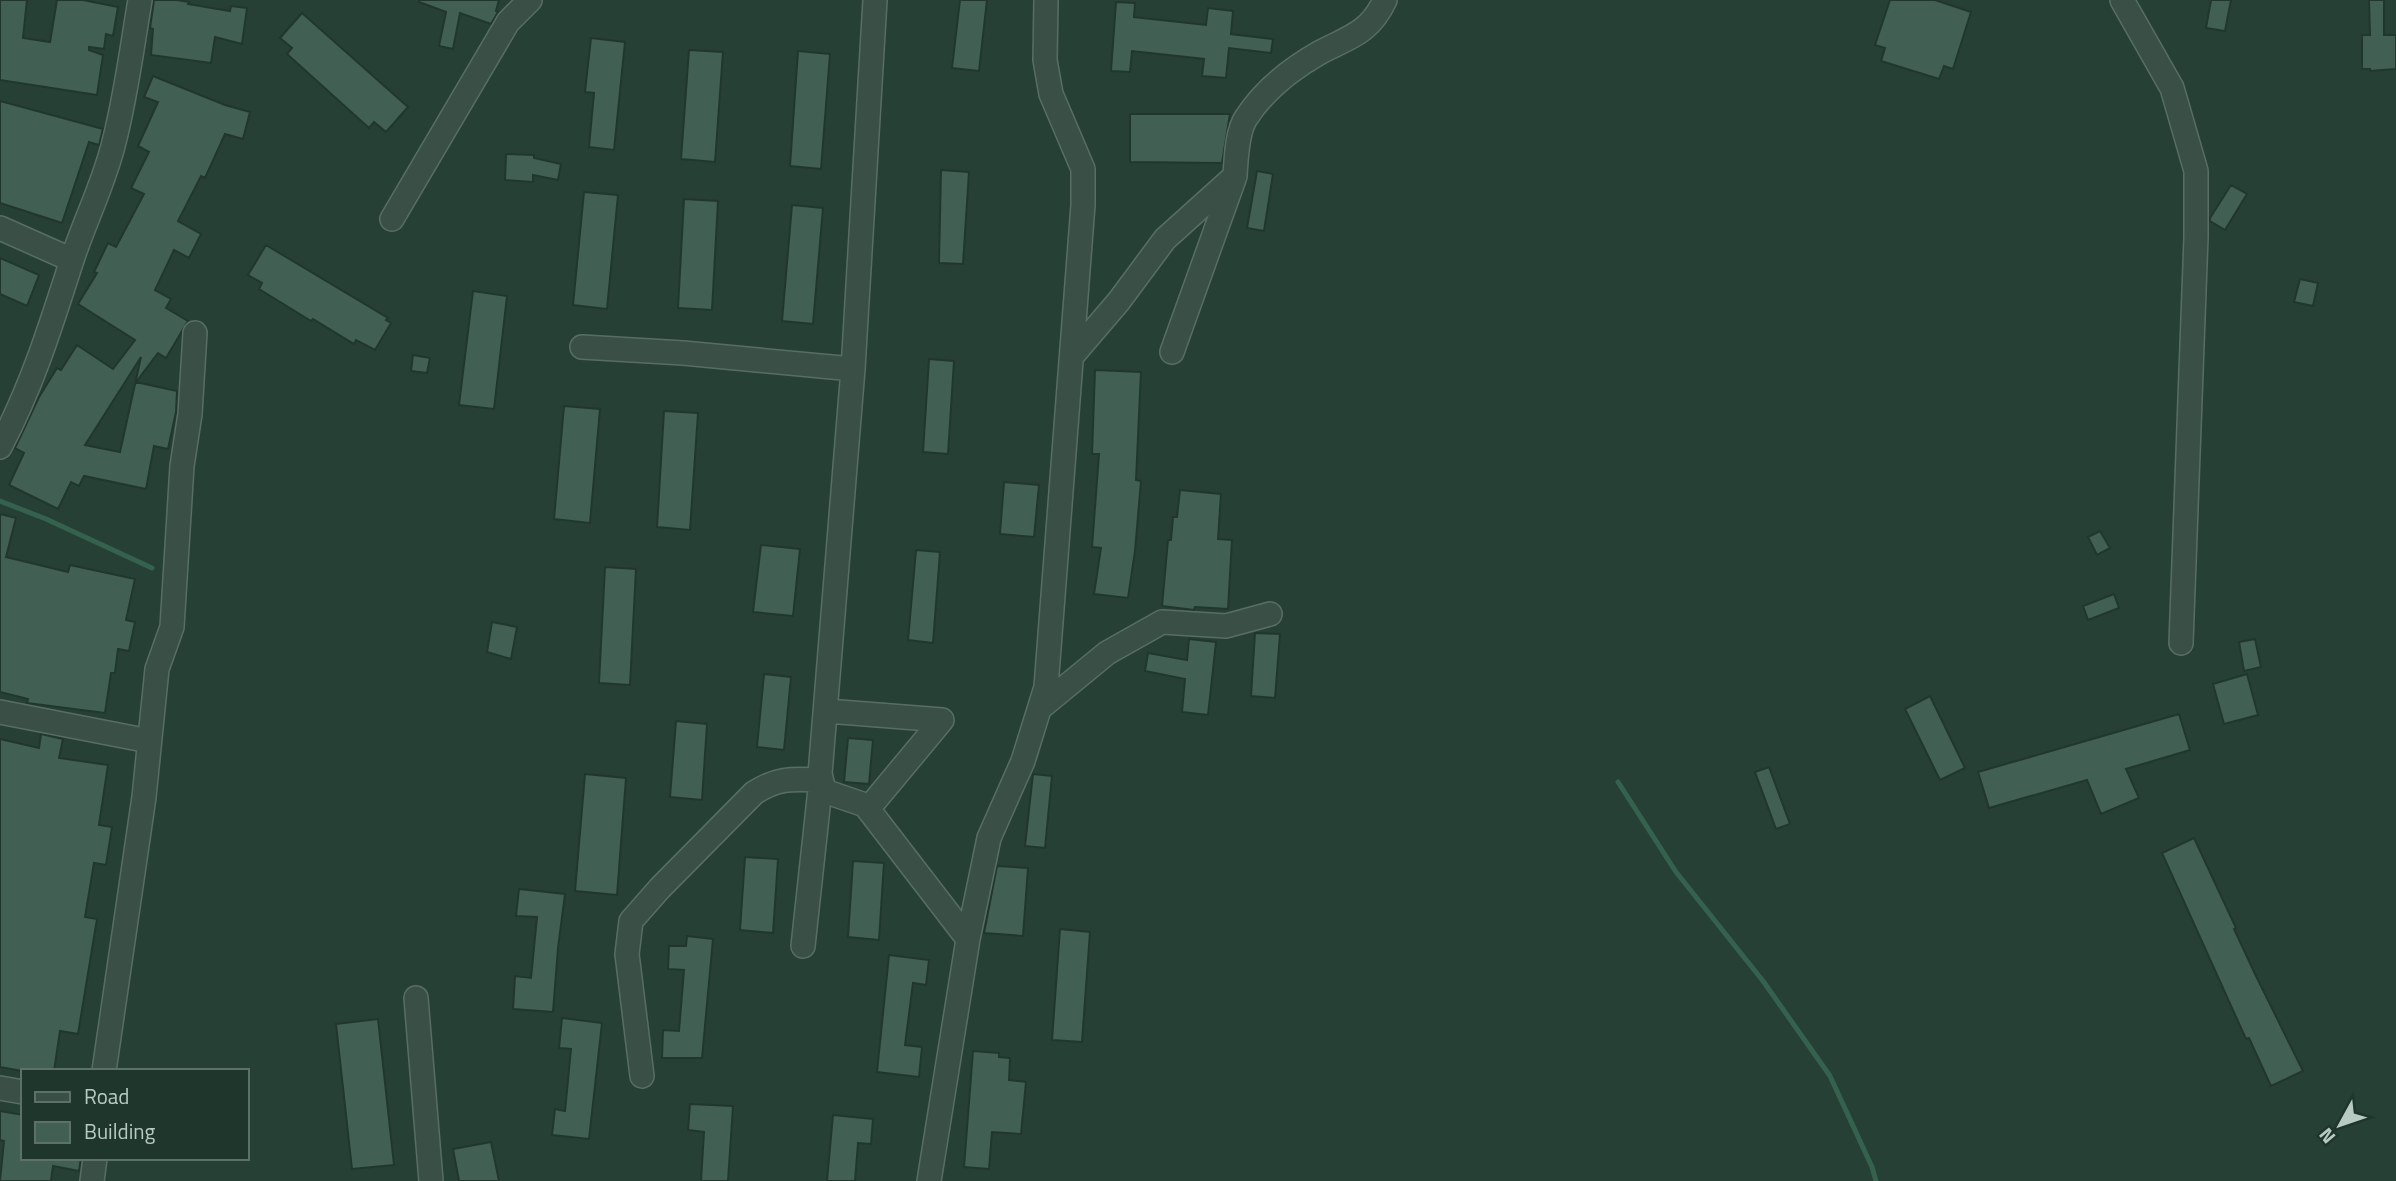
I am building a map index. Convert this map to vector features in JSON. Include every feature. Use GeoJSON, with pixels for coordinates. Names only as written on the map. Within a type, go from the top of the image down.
{"type":"FeatureCollection","features":[{"type":"Feature","properties":{"kind":"street"},"geometry":{"type":"LineString","coordinates":[[0,447],[46,346],[72,260],[114,143],[140,0]]}},
{"type":"Feature","properties":{"kind":"street"},"geometry":{"type":"LineString","coordinates":[[392,219],[508,22],[530,0]]}},
{"type":"Feature","properties":{"kind":"street"},"geometry":{"type":"LineString","coordinates":[[803,946],[827,711],[853,369],[875,0],[855,0]]}},
{"type":"Feature","properties":{"kind":"street"},"geometry":{"type":"LineString","coordinates":[[929,1181],[968,939],[989,838],[1023,761],[1046,687],[1083,205],[1083,169],[1051,94],[1045,61],[1046,0]]}},
{"type":"Feature","properties":{"kind":"street"},"geometry":{"type":"LineString","coordinates":[[1172,352],[1235,176],[1236,156],[1244,119],[1283,75],[1360,33],[1385,0]]}},
{"type":"Feature","properties":{"kind":"street"},"geometry":{"type":"LineString","coordinates":[[2122,0],[2172,88],[2196,171],[2181,643]]}},
{"type":"Feature","properties":{"kind":"street"},"geometry":{"type":"LineString","coordinates":[[1072,356],[1119,301],[1166,239],[1235,176]]}},
{"type":"Feature","properties":{"kind":"street"},"geometry":{"type":"LineString","coordinates":[[0,228],[72,260]]}},
{"type":"Feature","properties":{"kind":"street"},"geometry":{"type":"LineString","coordinates":[[104,1069],[144,797],[157,669],[172,627],[182,466],[190,414],[195,334]]}},
{"type":"Feature","properties":{"kind":"street"},"geometry":{"type":"LineString","coordinates":[[582,347],[683,353],[853,369]]}},
{"type":"Feature","properties":{"kind":"street"},"geometry":{"type":"LineString","coordinates":[[1040,708],[1107,653],[1162,622],[1226,626],[1270,614]]}},
{"type":"Feature","properties":{"kind":"street"},"geometry":{"type":"LineString","coordinates":[[827,711],[942,720],[868,809]]}},
{"type":"Feature","properties":{"kind":"street"},"geometry":{"type":"LineString","coordinates":[[0,712],[149,741]]}},
{"type":"Feature","properties":{"kind":"street"},"geometry":{"type":"LineString","coordinates":[[642,1076],[627,954],[631,921],[754,793],[769,783],[785,779],[821,780]]}},
{"type":"Feature","properties":{"kind":"street"},"geometry":{"type":"LineString","coordinates":[[821,780],[827,792],[852,799],[868,809],[968,939]]}},
{"type":"Feature","properties":{"kind":"street"},"geometry":{"type":"LineString","coordinates":[[416,998],[430,1181]]}},
{"type":"Feature","properties":{"kind":"street"},"geometry":{"type":"LineString","coordinates":[[0,1088],[21,1092]]}},
{"type":"Feature","properties":{"kind":"street"},"geometry":{"type":"LineString","coordinates":[[92,1181],[94,1160]]}},
{"type":"Feature","properties":{"kind":"building"},"geometry":{"type":"Polygon","coordinates":[[[0,0],[27,0],[23,38],[50,42],[57,0],[83,0],[118,7],[113,36],[106,34],[104,49],[89,47],[89,50],[103,55],[97,95],[0,80],[0,0]]]}},
{"type":"Feature","properties":{"kind":"building"},"geometry":{"type":"Polygon","coordinates":[[[154,0],[177,0],[230,11],[231,6],[247,8],[242,44],[215,37],[211,63],[151,55],[153,29],[150,28],[154,0]]]}},
{"type":"Feature","properties":{"kind":"building"},"geometry":{"type":"Polygon","coordinates":[[[419,0],[499,0],[498,12],[491,24],[460,13],[453,49],[439,46],[446,12],[419,0]]]}},
{"type":"Feature","properties":{"kind":"building"},"geometry":{"type":"Polygon","coordinates":[[[960,0],[987,0],[979,71],[952,68],[960,0]]]}},
{"type":"Feature","properties":{"kind":"building"},"geometry":{"type":"Polygon","coordinates":[[[1890,0],[1935,0],[1971,12],[1953,69],[1944,66],[1939,79],[1881,61],[1885,48],[1875,45],[1890,0]]]}},
{"type":"Feature","properties":{"kind":"building"},"geometry":{"type":"Polygon","coordinates":[[[2211,0],[2231,0],[2225,31],[2206,28],[2211,0]]]}},
{"type":"Feature","properties":{"kind":"building"},"geometry":{"type":"Polygon","coordinates":[[[2369,0],[2384,0],[2384,35],[2396,35],[2396,69],[2362,69],[2362,35],[2370,35],[2369,0]]]}},
{"type":"Feature","properties":{"kind":"building"},"geometry":{"type":"Polygon","coordinates":[[[1116,2],[1135,3],[1134,17],[1206,25],[1208,8],[1233,11],[1231,34],[1273,39],[1271,53],[1229,48],[1226,78],[1202,76],[1204,59],[1132,51],[1130,72],[1111,71],[1116,2]]]}},
{"type":"Feature","properties":{"kind":"building"},"geometry":{"type":"Polygon","coordinates":[[[302,13],[408,107],[386,132],[374,122],[369,128],[287,54],[292,48],[280,38],[302,13]]]}},
{"type":"Feature","properties":{"kind":"building"},"geometry":{"type":"Polygon","coordinates":[[[591,38],[625,42],[614,150],[589,147],[594,93],[585,92],[591,38]]]}},
{"type":"Feature","properties":{"kind":"building"},"geometry":{"type":"Polygon","coordinates":[[[689,50],[723,52],[715,162],[681,159],[689,50]]]}},
{"type":"Feature","properties":{"kind":"building"},"geometry":{"type":"Polygon","coordinates":[[[798,51],[830,54],[821,169],[790,166],[798,51]]]}},
{"type":"Feature","properties":{"kind":"building"},"geometry":{"type":"Polygon","coordinates":[[[153,76],[225,105],[250,112],[243,139],[225,134],[205,178],[201,176],[178,221],[201,234],[189,258],[174,250],[155,290],[171,299],[166,308],[188,321],[166,358],[158,353],[136,382],[177,391],[176,412],[168,449],[154,446],[146,489],[84,476],[79,486],[71,482],[58,509],[9,485],[24,453],[15,448],[39,397],[57,368],[61,370],[77,345],[113,369],[135,340],[78,304],[97,273],[94,272],[108,243],[116,247],[144,194],[131,188],[149,152],[138,146],[158,102],[144,97],[153,76]],[[141,357],[85,445],[120,452],[141,357]]]}},
{"type":"Feature","properties":{"kind":"building"},"geometry":{"type":"Polygon","coordinates":[[[0,101],[103,129],[99,145],[89,142],[62,223],[0,203],[0,101]]]}},
{"type":"Feature","properties":{"kind":"building"},"geometry":{"type":"Polygon","coordinates":[[[1130,114],[1230,114],[1222,163],[1130,162],[1130,114]]]}},
{"type":"Feature","properties":{"kind":"building"},"geometry":{"type":"Polygon","coordinates":[[[506,154],[534,155],[534,158],[561,164],[558,180],[533,175],[533,182],[505,180],[506,154]]]}},
{"type":"Feature","properties":{"kind":"building"},"geometry":{"type":"Polygon","coordinates":[[[941,170],[969,172],[963,264],[939,263],[941,170]]]}},
{"type":"Feature","properties":{"kind":"building"},"geometry":{"type":"Polygon","coordinates":[[[1257,171],[1273,174],[1264,231],[1247,228],[1257,171]]]}},
{"type":"Feature","properties":{"kind":"building"},"geometry":{"type":"Polygon","coordinates":[[[2231,185],[2247,194],[2225,230],[2210,221],[2210,218],[2231,185]]]}},
{"type":"Feature","properties":{"kind":"building"},"geometry":{"type":"Polygon","coordinates":[[[584,192],[618,195],[607,309],[573,305],[584,192]]]}},
{"type":"Feature","properties":{"kind":"building"},"geometry":{"type":"Polygon","coordinates":[[[684,199],[718,201],[712,310],[678,308],[684,199]]]}},
{"type":"Feature","properties":{"kind":"building"},"geometry":{"type":"Polygon","coordinates":[[[792,205],[823,208],[813,324],[782,321],[792,205]]]}},
{"type":"Feature","properties":{"kind":"building"},"geometry":{"type":"Polygon","coordinates":[[[266,245],[388,318],[386,320],[391,323],[375,350],[356,340],[354,344],[259,289],[262,283],[248,275],[266,245]]]}},
{"type":"Feature","properties":{"kind":"building"},"geometry":{"type":"Polygon","coordinates":[[[0,258],[39,275],[27,306],[0,294],[0,258]]]}},
{"type":"Feature","properties":{"kind":"building"},"geometry":{"type":"Polygon","coordinates":[[[2300,279],[2318,283],[2313,306],[2294,302],[2300,279]]]}},
{"type":"Feature","properties":{"kind":"building"},"geometry":{"type":"Polygon","coordinates":[[[473,291],[507,296],[494,409],[459,405],[473,291]]]}},
{"type":"Feature","properties":{"kind":"building"},"geometry":{"type":"Polygon","coordinates":[[[413,355],[430,358],[427,373],[411,371],[413,355]]]}},
{"type":"Feature","properties":{"kind":"building"},"geometry":{"type":"Polygon","coordinates":[[[929,359],[954,361],[948,454],[923,452],[929,359]]]}},
{"type":"Feature","properties":{"kind":"building"},"geometry":{"type":"Polygon","coordinates":[[[1095,370],[1141,372],[1136,480],[1141,481],[1128,598],[1094,594],[1101,548],[1092,547],[1099,454],[1092,454],[1095,370]]]}},
{"type":"Feature","properties":{"kind":"building"},"geometry":{"type":"Polygon","coordinates":[[[564,406],[600,409],[590,523],[554,519],[564,406]]]}},
{"type":"Feature","properties":{"kind":"building"},"geometry":{"type":"Polygon","coordinates":[[[664,411],[698,413],[690,530],[657,527],[664,411]]]}},
{"type":"Feature","properties":{"kind":"building"},"geometry":{"type":"Polygon","coordinates":[[[1004,482],[1039,485],[1034,537],[1000,534],[1004,482]]]}},
{"type":"Feature","properties":{"kind":"building"},"geometry":{"type":"Polygon","coordinates":[[[1180,490],[1221,494],[1218,539],[1232,540],[1228,609],[1195,607],[1194,610],[1162,606],[1168,540],[1171,540],[1173,517],[1177,517],[1180,490]]]}},
{"type":"Feature","properties":{"kind":"building"},"geometry":{"type":"Polygon","coordinates":[[[0,514],[16,518],[6,557],[68,572],[70,565],[135,579],[126,620],[135,622],[129,651],[118,649],[105,713],[27,703],[28,699],[0,692],[0,514]]]}},
{"type":"Feature","properties":{"kind":"building"},"geometry":{"type":"Polygon","coordinates":[[[2100,531],[2110,548],[2097,555],[2088,537],[2100,531]]]}},
{"type":"Feature","properties":{"kind":"building"},"geometry":{"type":"Polygon","coordinates":[[[761,545],[800,549],[793,616],[753,612],[761,545]]]}},
{"type":"Feature","properties":{"kind":"building"},"geometry":{"type":"Polygon","coordinates":[[[916,550],[940,552],[933,643],[908,640],[916,550]]]}},
{"type":"Feature","properties":{"kind":"building"},"geometry":{"type":"Polygon","coordinates":[[[605,567],[636,569],[630,685],[599,683],[605,567]]]}},
{"type":"Feature","properties":{"kind":"building"},"geometry":{"type":"Polygon","coordinates":[[[2114,594],[2119,608],[2088,620],[2083,606],[2114,594]]]}},
{"type":"Feature","properties":{"kind":"building"},"geometry":{"type":"Polygon","coordinates":[[[492,622],[517,627],[511,659],[487,652],[492,622]]]}},
{"type":"Feature","properties":{"kind":"building"},"geometry":{"type":"Polygon","coordinates":[[[1255,633],[1280,634],[1275,698],[1251,696],[1255,633]]]}},
{"type":"Feature","properties":{"kind":"building"},"geometry":{"type":"Polygon","coordinates":[[[1189,639],[1216,642],[1208,715],[1182,712],[1185,679],[1145,671],[1148,653],[1187,660],[1189,639]]]}},
{"type":"Feature","properties":{"kind":"building"},"geometry":{"type":"Polygon","coordinates":[[[2255,639],[2261,667],[2244,671],[2239,642],[2255,639]]]}},
{"type":"Feature","properties":{"kind":"building"},"geometry":{"type":"Polygon","coordinates":[[[764,674],[791,677],[784,750],[757,747],[764,674]]]}},
{"type":"Feature","properties":{"kind":"building"},"geometry":{"type":"Polygon","coordinates":[[[2247,674],[2258,715],[2224,724],[2213,684],[2247,674]]]}},
{"type":"Feature","properties":{"kind":"building"},"geometry":{"type":"Polygon","coordinates":[[[1930,696],[1965,768],[1940,780],[1905,709],[1930,696]]]}},
{"type":"Feature","properties":{"kind":"building"},"geometry":{"type":"Polygon","coordinates":[[[2179,714],[2190,750],[2126,769],[2139,798],[2101,814],[2087,780],[1989,808],[1978,772],[2179,714]]]}},
{"type":"Feature","properties":{"kind":"building"},"geometry":{"type":"Polygon","coordinates":[[[676,721],[707,724],[702,800],[670,797],[676,721]]]}},
{"type":"Feature","properties":{"kind":"building"},"geometry":{"type":"Polygon","coordinates":[[[41,734],[63,739],[59,758],[108,765],[99,825],[112,827],[106,865],[94,863],[85,917],[97,919],[78,1034],[60,1031],[54,1069],[21,1071],[0,1067],[0,739],[39,748],[41,734]]]}},
{"type":"Feature","properties":{"kind":"building"},"geometry":{"type":"Polygon","coordinates":[[[848,738],[873,740],[869,784],[844,782],[848,738]]]}},
{"type":"Feature","properties":{"kind":"building"},"geometry":{"type":"Polygon","coordinates":[[[1769,767],[1790,824],[1776,829],[1755,772],[1769,767]]]}},
{"type":"Feature","properties":{"kind":"building"},"geometry":{"type":"Polygon","coordinates":[[[585,774],[626,778],[617,895],[575,891],[585,774]]]}},
{"type":"Feature","properties":{"kind":"building"},"geometry":{"type":"Polygon","coordinates":[[[1033,774],[1052,776],[1045,848],[1025,846],[1033,774]]]}},
{"type":"Feature","properties":{"kind":"building"},"geometry":{"type":"Polygon","coordinates":[[[2194,838],[2236,928],[2234,929],[2303,1071],[2271,1086],[2249,1038],[2246,1039],[2162,853],[2194,838]]]}},
{"type":"Feature","properties":{"kind":"building"},"geometry":{"type":"Polygon","coordinates":[[[745,857],[778,859],[773,933],[740,930],[745,857]]]}},
{"type":"Feature","properties":{"kind":"building"},"geometry":{"type":"Polygon","coordinates":[[[853,861],[884,863],[879,940],[848,937],[853,861]]]}},
{"type":"Feature","properties":{"kind":"building"},"geometry":{"type":"Polygon","coordinates":[[[997,866],[1028,868],[1023,936],[984,933],[997,866]]]}},
{"type":"Feature","properties":{"kind":"building"},"geometry":{"type":"Polygon","coordinates":[[[519,889],[565,894],[553,1012],[513,1009],[515,976],[531,978],[537,917],[516,916],[519,889]]]}},
{"type":"Feature","properties":{"kind":"building"},"geometry":{"type":"Polygon","coordinates":[[[1060,929],[1090,932],[1082,1042],[1052,1040],[1060,929]]]}},
{"type":"Feature","properties":{"kind":"building"},"geometry":{"type":"Polygon","coordinates":[[[687,936],[713,939],[702,1058],[662,1058],[663,1030],[679,1031],[684,970],[668,969],[669,946],[686,946],[687,936]]]}},
{"type":"Feature","properties":{"kind":"building"},"geometry":{"type":"Polygon","coordinates":[[[889,955],[929,960],[926,985],[913,983],[905,1045],[922,1047],[919,1077],[877,1072],[889,955]]]}},
{"type":"Feature","properties":{"kind":"building"},"geometry":{"type":"Polygon","coordinates":[[[562,1018],[602,1023],[589,1139],[552,1135],[555,1109],[565,1111],[571,1049],[559,1048],[562,1018]]]}},
{"type":"Feature","properties":{"kind":"building"},"geometry":{"type":"Polygon","coordinates":[[[378,1019],[394,1165],[352,1169],[336,1024],[378,1019]]]}},
{"type":"Feature","properties":{"kind":"building"},"geometry":{"type":"Polygon","coordinates":[[[973,1051],[999,1053],[999,1057],[1010,1058],[1009,1080],[1026,1082],[1021,1134],[992,1132],[989,1169],[964,1167],[973,1051]]]}},
{"type":"Feature","properties":{"kind":"building"},"geometry":{"type":"Polygon","coordinates":[[[690,1104],[733,1106],[728,1181],[701,1181],[704,1132],[688,1130],[690,1104]]]}},
{"type":"Feature","properties":{"kind":"building"},"geometry":{"type":"Polygon","coordinates":[[[0,1111],[21,1115],[21,1160],[81,1160],[79,1171],[53,1166],[51,1181],[0,1181],[4,1141],[0,1140],[0,1111]]]}},
{"type":"Feature","properties":{"kind":"building"},"geometry":{"type":"Polygon","coordinates":[[[833,1115],[873,1119],[871,1144],[858,1143],[855,1181],[827,1181],[833,1115]]]}},
{"type":"Feature","properties":{"kind":"building"},"geometry":{"type":"Polygon","coordinates":[[[491,1142],[499,1181],[459,1181],[453,1149],[491,1142]]]}},
{"type":"Feature","properties":{"kind":"waterway"},"geometry":{"type":"LineString","coordinates":[[0,501],[152,568]]}},
{"type":"Feature","properties":{"kind":"waterway"},"geometry":{"type":"LineString","coordinates":[[1618,782],[1676,872],[1763,981],[1830,1076],[1876,1181]]}}]}
